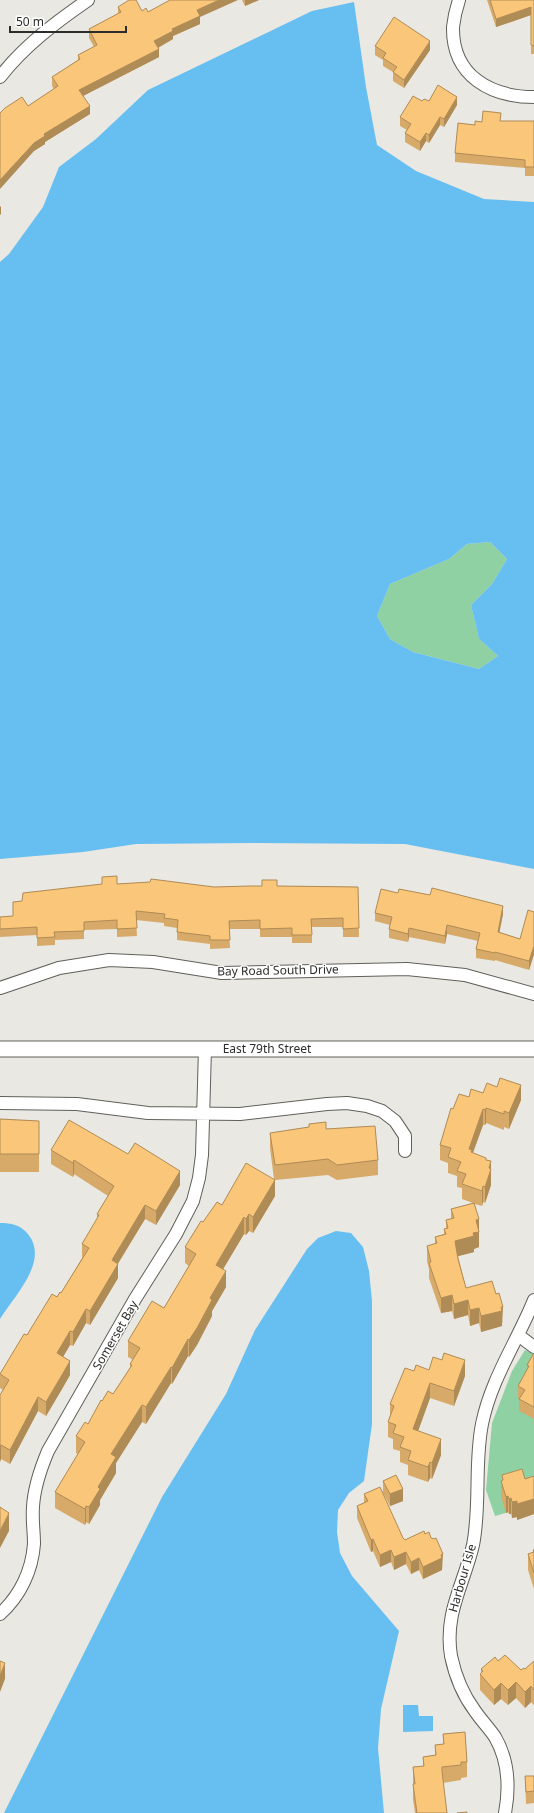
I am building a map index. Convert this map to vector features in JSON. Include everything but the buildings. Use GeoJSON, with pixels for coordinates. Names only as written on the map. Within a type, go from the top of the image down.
{"type":"FeatureCollection","features":[{"type":"Feature","properties":{"kind":"street"},"geometry":{"type":"LineString","coordinates":[[0,77],[32,42],[60,19],[88,0]]}},
{"type":"Feature","properties":{"kind":"street"},"geometry":{"type":"LineString","coordinates":[[459,0],[454,22],[454,37],[460,58],[468,71],[478,82],[491,90],[519,97],[534,98]]}},
{"type":"Feature","properties":{"kind":"street","name":"Bay Road South Drive"},"geometry":{"type":"LineString","coordinates":[[0,988],[73,964],[95,961],[131,960],[222,973],[407,969],[465,975],[534,994]]}},
{"type":"Feature","properties":{"kind":"street","name":"Somerset Bay"},"geometry":{"type":"LineString","coordinates":[[0,1614],[6,1609],[20,1590],[29,1571],[34,1544],[33,1513],[35,1492],[40,1471],[48,1451],[135,1299],[176,1234],[190,1208],[199,1178],[201,1164],[205,1048]]}},
{"type":"Feature","properties":{"kind":"street","name":"East 79th Street"},"geometry":{"type":"LineString","coordinates":[[0,1049],[534,1049]]}},
{"type":"Feature","properties":{"kind":"street"},"geometry":{"type":"LineString","coordinates":[[0,1103],[77,1104],[148,1113],[240,1114],[348,1103],[367,1106],[382,1111],[395,1121],[405,1136],[406,1151]]}},
{"type":"Feature","properties":{"kind":"street","name":"Harbour Isle"},"geometry":{"type":"LineString","coordinates":[[505,1813],[509,1789],[503,1755],[492,1733],[470,1704],[463,1691],[452,1658],[450,1637],[454,1602],[470,1555],[475,1530],[478,1506],[477,1460],[482,1424],[494,1382],[534,1300]]}},
{"type":"Feature","properties":{"kind":"street"},"geometry":{"type":"LineString","coordinates":[[518,1335],[534,1346]]}},
{"type":"Feature","properties":{"kind":"green space"},"geometry":{"type":"Polygon","coordinates":[[[490,542],[507,559],[492,584],[471,605],[479,639],[498,656],[479,669],[413,652],[390,639],[377,616],[390,584],[449,559],[467,544],[490,542]]]}},
{"type":"Feature","properties":{"kind":"green space"},"geometry":{"type":"Polygon","coordinates":[[[525,1350],[534,1354],[534,1505],[495,1516],[486,1490],[492,1423],[512,1371],[525,1350]]]}},
{"type":"Feature","properties":{"kind":"water"},"geometry":{"type":"Polygon","coordinates":[[[354,2],[366,87],[377,145],[416,171],[484,199],[534,202],[534,869],[405,844],[136,844],[83,852],[0,859],[0,262],[9,254],[43,207],[59,167],[96,139],[148,90],[312,11],[354,2]],[[490,542],[467,544],[449,559],[390,584],[377,616],[390,639],[413,652],[479,669],[498,656],[479,639],[471,605],[492,584],[507,559],[490,542]]]}},
{"type":"Feature","properties":{"kind":"water"},"geometry":{"type":"Polygon","coordinates":[[[0,1223],[15,1225],[24,1230],[33,1244],[35,1255],[33,1266],[28,1278],[0,1319],[0,1223]]]}},
{"type":"Feature","properties":{"kind":"water"},"geometry":{"type":"Polygon","coordinates":[[[336,1231],[351,1233],[363,1247],[369,1271],[372,1301],[372,1424],[364,1481],[349,1493],[338,1510],[337,1532],[340,1553],[352,1576],[399,1631],[381,1709],[378,1748],[384,1813],[4,1813],[162,1497],[226,1394],[255,1330],[307,1249],[318,1238],[336,1231]]]}},
{"type":"Feature","properties":{"kind":"water"},"geometry":{"type":"Polygon","coordinates":[[[403,1705],[418,1705],[419,1716],[433,1716],[433,1731],[403,1732],[403,1705]]]}}]}
